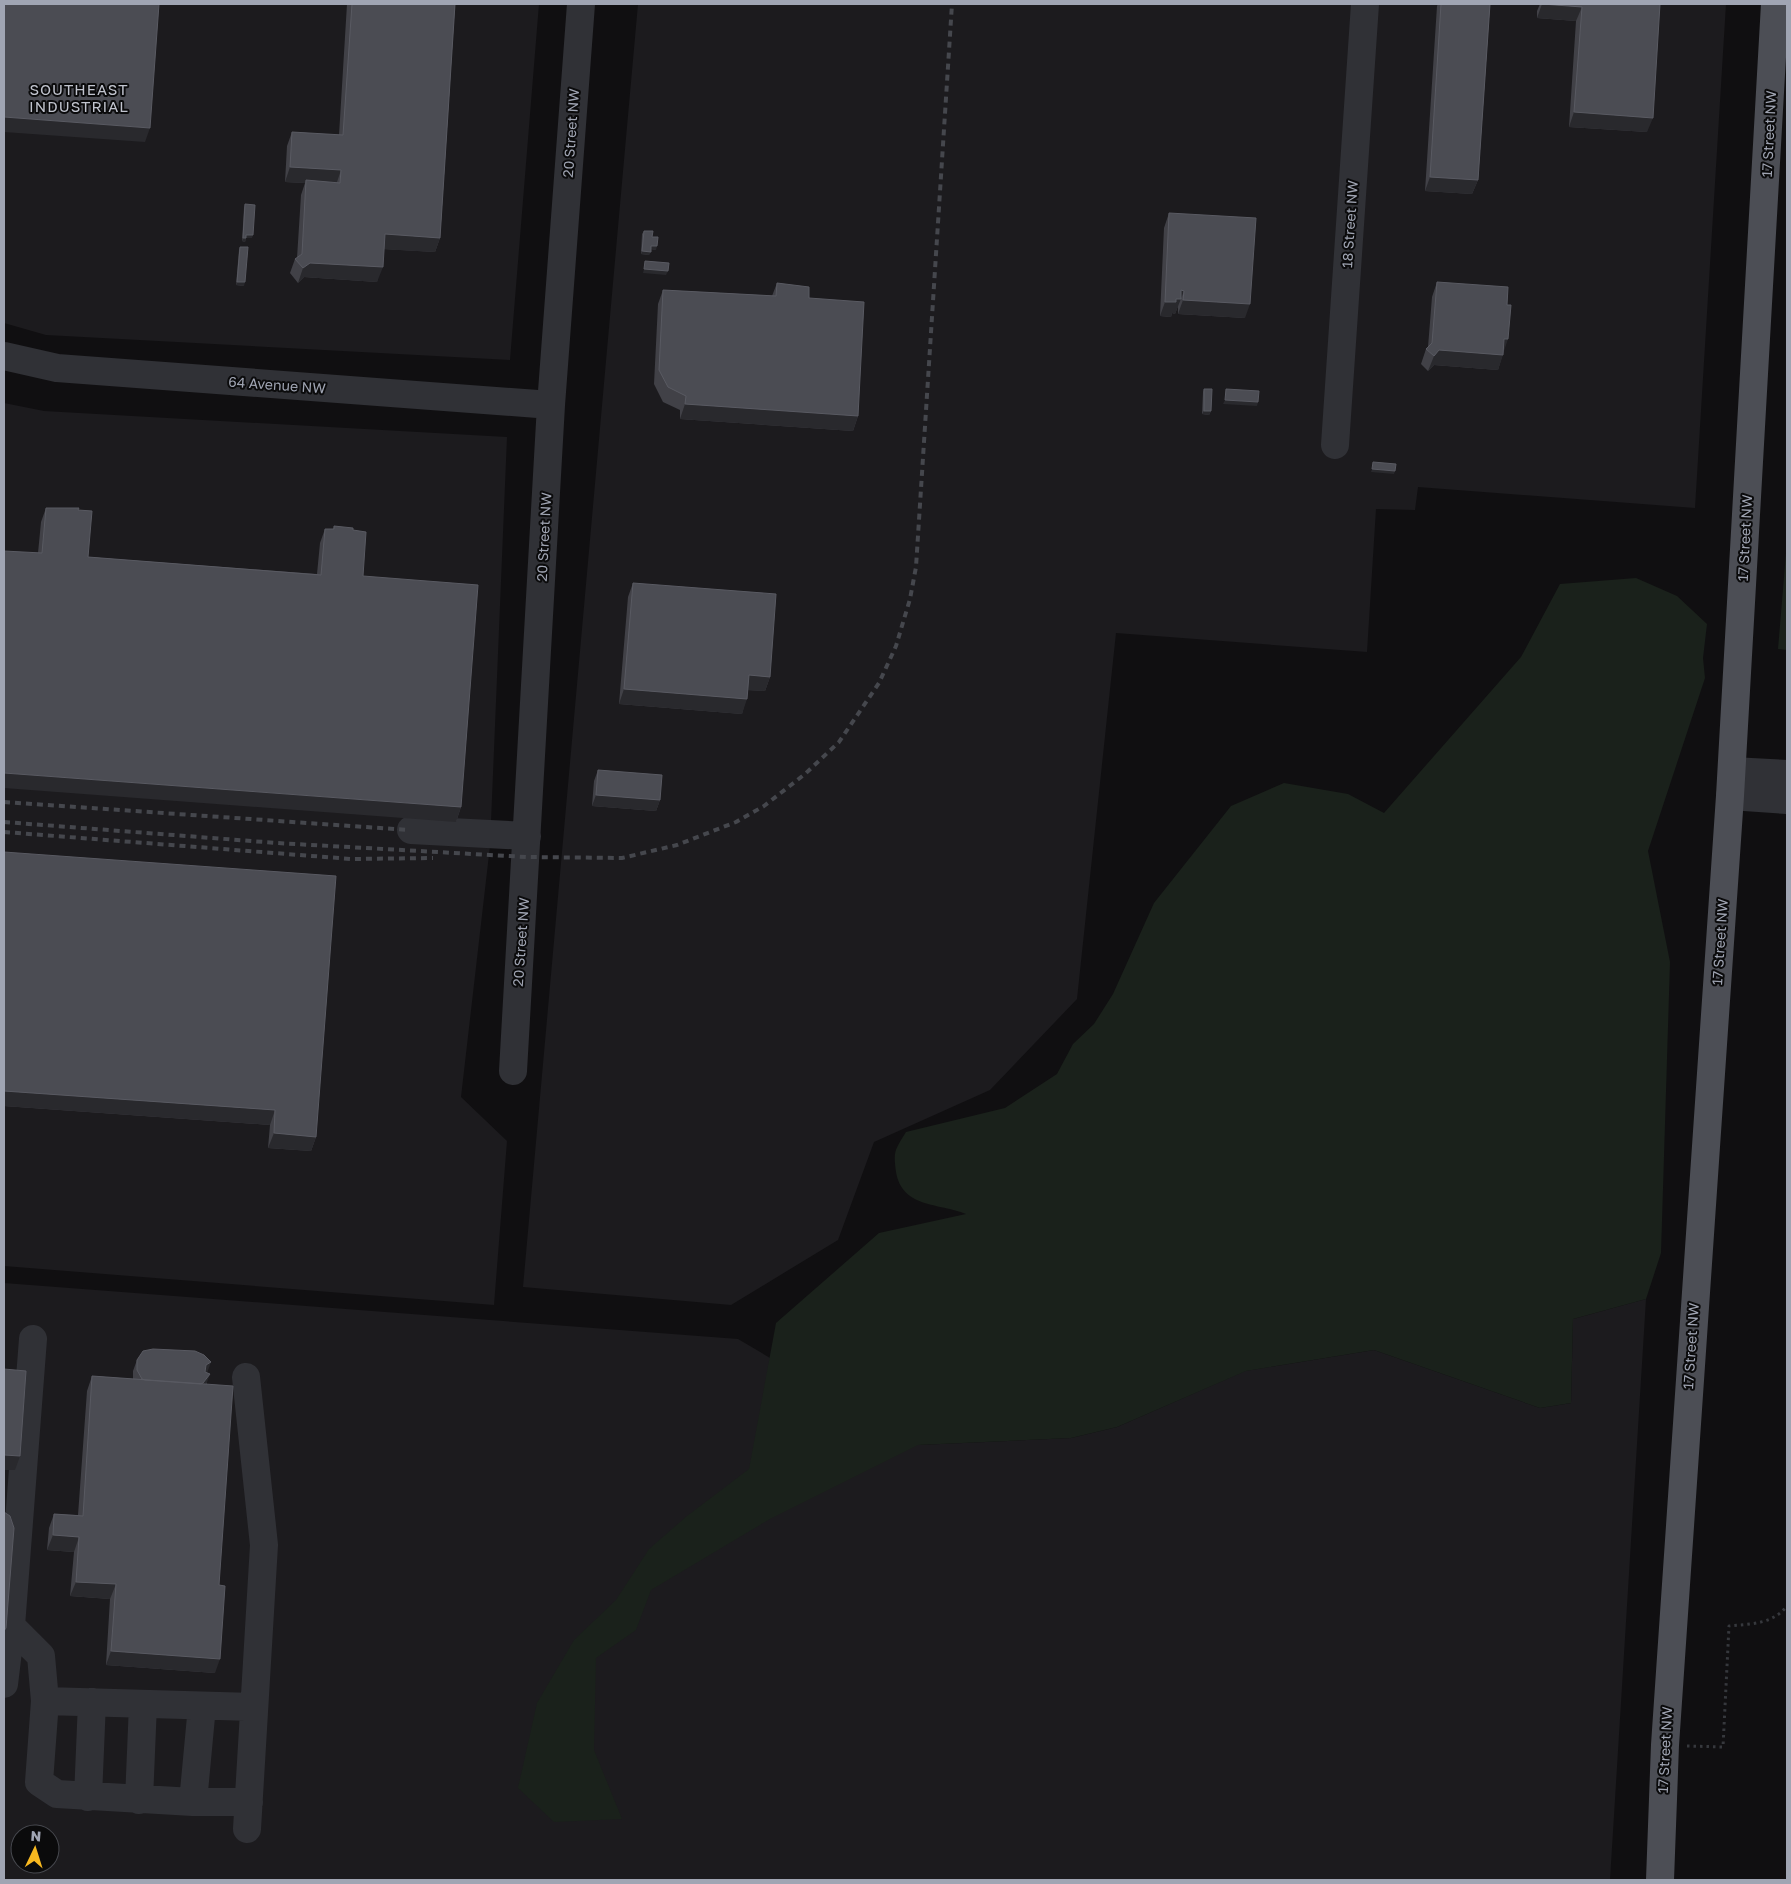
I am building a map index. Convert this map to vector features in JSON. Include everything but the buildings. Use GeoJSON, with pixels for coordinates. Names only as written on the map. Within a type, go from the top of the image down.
{"type":"FeatureCollection","features":[{"type":"Feature","properties":{"kind":"main road","name":"17 Street NW"},"geometry":{"type":"LineString","coordinates":[[1660,1880],[1665,1745],[1731,783],[1775,4]]}},
{"type":"Feature","properties":{"kind":"street","name":"20 Street NW"},"geometry":{"type":"LineString","coordinates":[[512,1071],[528,836],[551,405],[581,4]]}},
{"type":"Feature","properties":{"kind":"street","name":"18 Street NW"},"geometry":{"type":"LineString","coordinates":[[1335,445],[1365,4]]}},
{"type":"Feature","properties":{"kind":"street","name":"64 Avenue NW"},"geometry":{"type":"LineString","coordinates":[[4,356],[57,368],[551,405]]}},
{"type":"Feature","properties":{"kind":"street"},"geometry":{"type":"LineString","coordinates":[[1731,783],[1787,774]]}},
{"type":"Feature","properties":{"kind":"street"},"geometry":{"type":"LineString","coordinates":[[1731,783],[1787,800]]}},
{"type":"Feature","properties":{"kind":"street"},"geometry":{"type":"LineString","coordinates":[[411,830],[528,836]]}},
{"type":"Feature","properties":{"kind":"street"},"geometry":{"type":"LineString","coordinates":[[4,1684],[11,1626],[33,1339]]}},
{"type":"Feature","properties":{"kind":"street"},"geometry":{"type":"LineString","coordinates":[[246,1377],[264,1545],[247,1829]]}},
{"type":"Feature","properties":{"kind":"street"},"geometry":{"type":"LineString","coordinates":[[11,1626],[41,1656],[45,1701],[39,1782],[57,1794],[88,1797],[194,1802],[249,1802]]}},
{"type":"Feature","properties":{"kind":"street"},"geometry":{"type":"LineString","coordinates":[[45,1701],[254,1708]]}},
{"type":"Feature","properties":{"kind":"street"},"geometry":{"type":"LineString","coordinates":[[88,1797],[92,1702]]}},
{"type":"Feature","properties":{"kind":"street"},"geometry":{"type":"LineString","coordinates":[[139,1800],[143,1704]]}},
{"type":"Feature","properties":{"kind":"street"},"geometry":{"type":"LineString","coordinates":[[194,1802],[202,1706]]}},
{"type":"Feature","properties":{"kind":"path"},"geometry":{"type":"LineString","coordinates":[[1665,1745],[1724,1747],[1729,1626],[1758,1623],[1780,1616],[1787,1606]]}},
{"type":"Feature","properties":{"kind":"shaded area"},"geometry":{"type":"Polygon","coordinates":[[[4,4],[539,4],[510,360],[46,335],[4,323],[4,4]]]}},
{"type":"Feature","properties":{"kind":"shaded area"},"geometry":{"type":"Polygon","coordinates":[[[638,4],[1726,4],[1695,508],[1418,487],[1415,510],[1376,509],[1367,652],[1116,633],[1077,999],[990,1090],[874,1142],[838,1240],[731,1305],[523,1287],[638,4]]]}},
{"type":"Feature","properties":{"kind":"shaded area"},"geometry":{"type":"Polygon","coordinates":[[[4,403],[44,411],[507,437],[490,846],[461,1097],[507,1141],[494,1305],[4,1266],[4,403]]]}},
{"type":"Feature","properties":{"kind":"shaded area"},"geometry":{"type":"Polygon","coordinates":[[[1787,541],[1787,650],[1778,649],[1787,541]]]}},
{"type":"Feature","properties":{"kind":"shaded area"},"geometry":{"type":"Polygon","coordinates":[[[1636,578],[1677,596],[1707,624],[1703,658],[1705,678],[1648,851],[1670,962],[1661,1253],[1646,1299],[1573,1319],[1571,1403],[1540,1408],[1374,1350],[1246,1371],[1117,1427],[1071,1438],[918,1445],[770,1519],[651,1590],[636,1630],[596,1658],[594,1750],[622,1819],[554,1822],[518,1788],[537,1703],[574,1640],[616,1600],[649,1549],[687,1516],[749,1469],[776,1323],[879,1233],[966,1214],[914,1198],[900,1184],[896,1172],[895,1155],[897,1147],[906,1132],[1005,1108],[1057,1074],[1073,1044],[1094,1024],[1113,994],[1154,903],[1231,806],[1284,783],[1348,794],[1384,813],[1521,657],[1560,584],[1636,578]]]}},
{"type":"Feature","properties":{"kind":"shaded area"},"geometry":{"type":"Polygon","coordinates":[[[4,1283],[738,1339],[918,1445],[1071,1438],[1117,1427],[1245,1371],[1374,1350],[1540,1408],[1571,1403],[1573,1319],[1646,1299],[1610,1880],[4,1880],[4,1283]]]}},
{"type":"Feature","properties":{"kind":"railway"},"geometry":{"type":"LineString","coordinates":[[4,822],[277,843],[526,857],[622,858],[677,845],[736,822],[764,806],[805,774],[839,742],[879,683],[896,646],[910,599],[916,567],[952,4]]}},
{"type":"Feature","properties":{"kind":"railway"},"geometry":{"type":"LineString","coordinates":[[4,802],[409,830]]}},
{"type":"Feature","properties":{"kind":"railway"},"geometry":{"type":"LineString","coordinates":[[4,832],[351,859],[433,858]]}},
{"type":"Feature","properties":{"kind":"district","name":"SOUTHEAST INDUSTRIAL"},"geometry":{"type":"Point","coordinates":[79,98]}}]}
